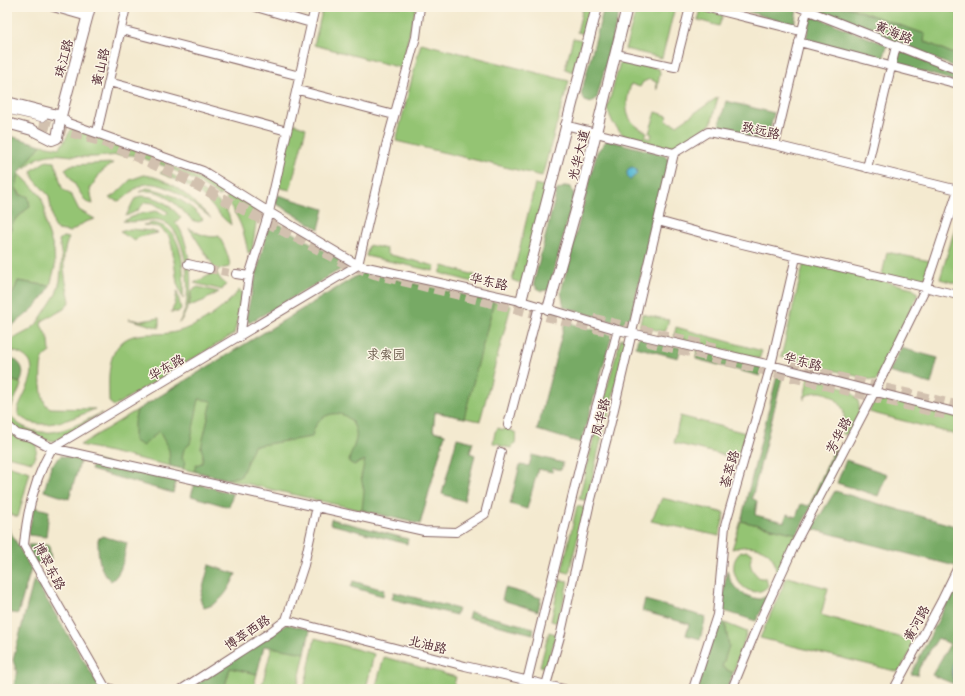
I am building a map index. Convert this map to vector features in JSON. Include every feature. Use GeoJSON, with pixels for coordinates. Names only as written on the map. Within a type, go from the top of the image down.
{"type":"FeatureCollection","features":[{"type":"Feature","properties":{"kind":"main road"},"geometry":{"type":"LineString","coordinates":[[7,108],[41,120],[7,115]]}},
{"type":"Feature","properties":{"kind":"street","name":"黄山路"},"geometry":{"type":"LineString","coordinates":[[97,132],[126,7]]}},
{"type":"Feature","properties":{"kind":"street"},"geometry":{"type":"LineString","coordinates":[[256,7],[311,23]]}},
{"type":"Feature","properties":{"kind":"street"},"geometry":{"type":"LineString","coordinates":[[240,338],[249,276],[269,212],[287,131],[298,90],[315,7]]}},
{"type":"Feature","properties":{"kind":"street"},"geometry":{"type":"LineString","coordinates":[[7,102],[61,116],[68,123],[97,132],[203,171],[358,266],[394,115],[416,37],[420,7]]}},
{"type":"Feature","properties":{"kind":"street","name":"光华大道"},"geometry":{"type":"LineString","coordinates":[[521,301],[565,125],[597,7]]}},
{"type":"Feature","properties":{"kind":"street","name":"光华大道"},"geometry":{"type":"LineString","coordinates":[[508,425],[597,133],[627,7]]}},
{"type":"Feature","properties":{"kind":"street"},"geometry":{"type":"LineString","coordinates":[[616,54],[675,67],[690,7]]}},
{"type":"Feature","properties":{"kind":"street"},"geometry":{"type":"LineString","coordinates":[[705,7],[801,32]]}},
{"type":"Feature","properties":{"kind":"street"},"geometry":{"type":"LineString","coordinates":[[58,8],[89,12]]}},
{"type":"Feature","properties":{"kind":"street"},"geometry":{"type":"LineString","coordinates":[[775,145],[799,42],[803,8]]}},
{"type":"Feature","properties":{"kind":"street","name":"黄海路"},"geometry":{"type":"LineString","coordinates":[[803,8],[958,70]]}},
{"type":"Feature","properties":{"kind":"street","name":"珠江路"},"geometry":{"type":"LineString","coordinates":[[7,123],[32,130],[54,140],[58,137],[61,116],[89,12]]}},
{"type":"Feature","properties":{"kind":"street"},"geometry":{"type":"LineString","coordinates":[[121,30],[300,76]]}},
{"type":"Feature","properties":{"kind":"street"},"geometry":{"type":"LineString","coordinates":[[799,42],[958,84]]}},
{"type":"Feature","properties":{"kind":"street"},"geometry":{"type":"LineString","coordinates":[[868,168],[890,66],[896,46]]}},
{"type":"Feature","properties":{"kind":"street"},"geometry":{"type":"LineString","coordinates":[[109,82],[287,131]]}},
{"type":"Feature","properties":{"kind":"street"},"geometry":{"type":"LineString","coordinates":[[298,90],[394,115]]}},
{"type":"Feature","properties":{"kind":"street"},"geometry":{"type":"LineString","coordinates":[[565,125],[674,153]]}},
{"type":"Feature","properties":{"kind":"street","name":"致远路"},"geometry":{"type":"LineString","coordinates":[[674,153],[708,132],[775,145],[958,190]]}},
{"type":"Feature","properties":{"kind":"street","name":"凤华路"},"geometry":{"type":"LineString","coordinates":[[546,685],[561,633],[589,508],[674,153]]}},
{"type":"Feature","properties":{"kind":"street","name":"芳华路"},"geometry":{"type":"LineString","coordinates":[[732,689],[758,625],[796,542],[875,391],[926,287],[958,190]]}},
{"type":"Feature","properties":{"kind":"street"},"geometry":{"type":"LineString","coordinates":[[658,221],[796,257],[958,295]]}},
{"type":"Feature","properties":{"kind":"street","name":"荟萃路"},"geometry":{"type":"LineString","coordinates":[[692,689],[717,615],[726,526],[771,365],[796,257]]}},
{"type":"Feature","properties":{"kind":"street"},"geometry":{"type":"LineString","coordinates":[[188,264],[210,268]]}},
{"type":"Feature","properties":{"kind":"street","name":"华东路"},"geometry":{"type":"LineString","coordinates":[[52,448],[240,338],[358,266],[521,301],[618,330],[771,365],[958,413]]}},
{"type":"Feature","properties":{"kind":"street"},"geometry":{"type":"LineString","coordinates":[[236,274],[249,276]]}},
{"type":"Feature","properties":{"kind":"street","name":"凤华路"},"geometry":{"type":"LineString","coordinates":[[527,681],[582,457],[618,330]]}},
{"type":"Feature","properties":{"kind":"street"},"geometry":{"type":"LineString","coordinates":[[7,425],[17,434],[31,437],[52,448],[424,531],[456,532],[485,514],[501,452]]}},
{"type":"Feature","properties":{"kind":"street","name":"博翠东路"},"geometry":{"type":"LineString","coordinates":[[52,448],[41,468],[26,524],[24,546],[108,688]]}},
{"type":"Feature","properties":{"kind":"street","name":"博萃西路"},"geometry":{"type":"LineString","coordinates":[[182,689],[269,633],[286,620],[304,565],[317,506]]}},
{"type":"Feature","properties":{"kind":"street","name":"黄河路"},"geometry":{"type":"LineString","coordinates":[[894,689],[941,602],[958,567]]}},
{"type":"Feature","properties":{"kind":"street","name":"北油路"},"geometry":{"type":"LineString","coordinates":[[286,620],[564,689]]}},
{"type":"Feature","properties":{"kind":"green space"},"geometry":{"type":"Polygon","coordinates":[[[276,7],[308,7],[306,15],[276,7]]]}},
{"type":"Feature","properties":{"kind":"green space"},"geometry":{"type":"Polygon","coordinates":[[[323,7],[416,7],[401,68],[314,45],[323,7]]]}},
{"type":"Feature","properties":{"kind":"green space"},"geometry":{"type":"Polygon","coordinates":[[[583,7],[592,7],[584,34],[577,32],[583,7]]]}},
{"type":"Feature","properties":{"kind":"green space"},"geometry":{"type":"Polygon","coordinates":[[[604,7],[616,7],[619,13],[597,98],[591,103],[585,101],[581,94],[604,7]]]}},
{"type":"Feature","properties":{"kind":"green space"},"geometry":{"type":"Polygon","coordinates":[[[637,7],[675,7],[662,58],[625,49],[637,7]]]}},
{"type":"Feature","properties":{"kind":"green space"},"geometry":{"type":"Polygon","coordinates":[[[746,7],[792,7],[797,9],[794,26],[747,11],[746,7]]]}},
{"type":"Feature","properties":{"kind":"green space"},"geometry":{"type":"Polygon","coordinates":[[[804,7],[848,7],[925,34],[924,41],[958,56],[958,68],[804,7]]]}},
{"type":"Feature","properties":{"kind":"green space"},"geometry":{"type":"Polygon","coordinates":[[[848,7],[941,7],[958,13],[958,56],[924,41],[925,34],[848,7]]]}},
{"type":"Feature","properties":{"kind":"green space"},"geometry":{"type":"Polygon","coordinates":[[[701,9],[723,15],[719,26],[698,20],[701,9]]]}},
{"type":"Feature","properties":{"kind":"green space"},"geometry":{"type":"Polygon","coordinates":[[[813,16],[887,45],[883,61],[806,40],[810,18],[813,16]]]}},
{"type":"Feature","properties":{"kind":"green space"},"geometry":{"type":"Polygon","coordinates":[[[573,38],[582,40],[573,72],[565,69],[573,38]]]}},
{"type":"Feature","properties":{"kind":"green space"},"geometry":{"type":"Polygon","coordinates":[[[421,43],[569,81],[542,176],[396,141],[421,43]]]}},
{"type":"Feature","properties":{"kind":"green space"},"geometry":{"type":"Polygon","coordinates":[[[900,51],[958,74],[958,82],[896,64],[900,51]]]}},
{"type":"Feature","properties":{"kind":"green space"},"geometry":{"type":"Polygon","coordinates":[[[621,59],[659,69],[660,73],[657,90],[656,82],[650,79],[643,82],[640,87],[631,84],[627,99],[627,112],[629,118],[639,128],[647,132],[645,137],[650,139],[652,134],[649,133],[656,112],[668,116],[666,121],[677,125],[718,97],[711,124],[674,148],[651,144],[624,136],[613,123],[607,109],[621,59]]]}},
{"type":"Feature","properties":{"kind":"green space"},"geometry":{"type":"Polygon","coordinates":[[[726,101],[774,113],[767,142],[718,129],[726,101]]]}},
{"type":"Feature","properties":{"kind":"green space"},"geometry":{"type":"Polygon","coordinates":[[[293,123],[306,128],[290,190],[276,187],[293,123]]]}},
{"type":"Feature","properties":{"kind":"green space"},"geometry":{"type":"Polygon","coordinates":[[[72,128],[139,151],[223,190],[222,195],[218,196],[176,171],[158,163],[133,155],[91,157],[46,155],[32,162],[25,168],[23,167],[41,145],[60,148],[72,128]]]}},
{"type":"Feature","properties":{"kind":"green space"},"geometry":{"type":"Polygon","coordinates":[[[7,135],[41,145],[19,173],[16,188],[20,195],[28,196],[30,206],[14,221],[7,240],[7,135]]]}},
{"type":"Feature","properties":{"kind":"green space"},"geometry":{"type":"Polygon","coordinates":[[[607,140],[665,155],[669,161],[631,316],[622,324],[564,307],[561,292],[597,152],[607,140]]]}},
{"type":"Feature","properties":{"kind":"green space"},"geometry":{"type":"Polygon","coordinates":[[[46,161],[55,162],[62,188],[72,196],[79,210],[95,219],[85,222],[70,232],[58,230],[54,227],[49,196],[34,179],[31,171],[46,161]]]}},
{"type":"Feature","properties":{"kind":"green space"},"geometry":{"type":"Polygon","coordinates":[[[113,163],[101,172],[90,189],[93,204],[86,202],[65,169],[71,165],[113,163]]]}},
{"type":"Feature","properties":{"kind":"green space"},"geometry":{"type":"Polygon","coordinates":[[[165,171],[198,188],[221,204],[227,212],[231,225],[191,187],[160,173],[165,171]]]}},
{"type":"Feature","properties":{"kind":"green space"},"geometry":{"type":"Polygon","coordinates":[[[19,173],[41,196],[45,209],[45,223],[54,250],[55,267],[50,286],[18,281],[13,294],[7,298],[7,240],[14,221],[30,206],[16,188],[19,173]]]}},
{"type":"Feature","properties":{"kind":"green space"},"geometry":{"type":"Polygon","coordinates":[[[144,175],[164,180],[172,185],[189,197],[211,218],[178,193],[158,185],[149,184],[140,186],[134,189],[125,198],[118,201],[109,198],[115,195],[130,180],[144,175]]]}},
{"type":"Feature","properties":{"kind":"green space"},"geometry":{"type":"Polygon","coordinates":[[[535,184],[547,187],[523,284],[512,280],[535,184]]]}},
{"type":"Feature","properties":{"kind":"green space"},"geometry":{"type":"Polygon","coordinates":[[[566,186],[571,187],[574,195],[550,287],[548,290],[541,291],[535,286],[534,282],[557,190],[566,186]]]}},
{"type":"Feature","properties":{"kind":"green space"},"geometry":{"type":"Polygon","coordinates":[[[147,188],[171,195],[185,203],[203,219],[199,222],[194,221],[170,199],[156,192],[139,192],[147,188]]]}},
{"type":"Feature","properties":{"kind":"green space"},"geometry":{"type":"Polygon","coordinates":[[[228,195],[258,209],[252,251],[248,253],[241,225],[226,200],[228,195]]]}},
{"type":"Feature","properties":{"kind":"green space"},"geometry":{"type":"Polygon","coordinates":[[[278,195],[324,209],[319,229],[275,203],[278,195]]]}},
{"type":"Feature","properties":{"kind":"green space"},"geometry":{"type":"Polygon","coordinates":[[[140,196],[158,199],[168,205],[181,218],[175,222],[180,229],[187,250],[191,287],[188,306],[179,323],[185,310],[187,296],[187,271],[181,244],[176,233],[168,225],[159,220],[133,222],[123,221],[139,214],[156,211],[166,215],[168,212],[153,203],[145,202],[137,211],[126,216],[134,200],[140,196]]]}},
{"type":"Feature","properties":{"kind":"green space"},"geometry":{"type":"Polygon","coordinates":[[[958,218],[958,284],[940,279],[958,218]]]}},
{"type":"Feature","properties":{"kind":"green space"},"geometry":{"type":"Polygon","coordinates":[[[270,219],[348,265],[249,323],[246,317],[270,219]]]}},
{"type":"Feature","properties":{"kind":"green space"},"geometry":{"type":"Polygon","coordinates":[[[153,223],[164,226],[172,233],[177,242],[183,265],[183,299],[177,283],[169,236],[159,227],[143,225],[153,223]]]}},
{"type":"Feature","properties":{"kind":"green space"},"geometry":{"type":"Polygon","coordinates":[[[189,228],[199,234],[211,237],[219,236],[230,267],[219,269],[216,272],[221,280],[226,284],[222,290],[194,283],[210,275],[213,265],[189,228]]]}},
{"type":"Feature","properties":{"kind":"green space"},"geometry":{"type":"Polygon","coordinates":[[[130,229],[158,233],[139,237],[135,241],[120,232],[130,229]]]}},
{"type":"Feature","properties":{"kind":"green space"},"geometry":{"type":"Polygon","coordinates":[[[63,237],[69,238],[64,253],[64,270],[70,301],[64,309],[42,321],[41,325],[49,340],[50,352],[44,357],[42,363],[41,376],[43,397],[47,406],[51,408],[95,409],[77,417],[56,423],[35,423],[26,420],[18,414],[18,408],[32,375],[32,367],[23,355],[12,351],[9,344],[11,340],[36,325],[56,294],[60,281],[62,259],[59,240],[63,237]]]}},
{"type":"Feature","properties":{"kind":"green space"},"geometry":{"type":"Polygon","coordinates":[[[369,245],[387,249],[387,254],[435,266],[433,271],[366,256],[369,245]]]}},
{"type":"Feature","properties":{"kind":"green space"},"geometry":{"type":"Polygon","coordinates":[[[887,252],[930,261],[924,284],[882,275],[887,252]]]}},
{"type":"Feature","properties":{"kind":"green space"},"geometry":{"type":"Polygon","coordinates":[[[804,262],[913,288],[918,294],[876,381],[781,357],[804,262]]]}},
{"type":"Feature","properties":{"kind":"green space"},"geometry":{"type":"Polygon","coordinates":[[[443,266],[475,275],[472,282],[440,273],[443,266]]]}},
{"type":"Feature","properties":{"kind":"green space","name":"求索园"},"geometry":{"type":"Polygon","coordinates":[[[363,272],[511,306],[480,421],[435,412],[433,431],[445,434],[420,524],[80,445],[363,272]]]}},
{"type":"Feature","properties":{"kind":"green space","name":"求索园"},"geometry":{"type":"Polygon","coordinates":[[[363,272],[494,302],[464,418],[435,412],[433,431],[445,434],[420,524],[362,510],[364,491],[361,477],[365,460],[354,465],[349,462],[356,439],[356,432],[353,423],[347,417],[340,414],[326,416],[319,421],[312,437],[254,446],[241,476],[227,479],[194,471],[196,465],[202,463],[203,454],[201,448],[212,401],[199,399],[190,444],[184,449],[182,458],[185,462],[183,469],[170,466],[169,450],[159,431],[143,446],[134,441],[134,422],[137,410],[363,272]]]}},
{"type":"Feature","properties":{"kind":"green space"},"geometry":{"type":"Polygon","coordinates":[[[18,281],[50,286],[36,305],[7,329],[7,298],[13,294],[18,281]]]}},
{"type":"Feature","properties":{"kind":"green space"},"geometry":{"type":"Polygon","coordinates":[[[198,287],[219,292],[203,301],[189,306],[192,290],[198,287]]]}},
{"type":"Feature","properties":{"kind":"green space"},"geometry":{"type":"Polygon","coordinates":[[[239,290],[244,294],[234,334],[114,406],[109,402],[110,367],[115,350],[121,343],[133,336],[170,333],[180,331],[199,323],[209,318],[225,305],[239,290]]]}},
{"type":"Feature","properties":{"kind":"green space"},"geometry":{"type":"Polygon","coordinates":[[[177,291],[181,309],[178,312],[171,312],[175,304],[177,291]]]}},
{"type":"Feature","properties":{"kind":"green space"},"geometry":{"type":"Polygon","coordinates":[[[642,314],[669,320],[665,332],[640,326],[642,314]]]}},
{"type":"Feature","properties":{"kind":"green space"},"geometry":{"type":"Polygon","coordinates":[[[159,318],[159,328],[129,319],[141,321],[159,318]]]}},
{"type":"Feature","properties":{"kind":"green space"},"geometry":{"type":"Polygon","coordinates":[[[565,322],[612,335],[581,443],[537,430],[565,322]]]}},
{"type":"Feature","properties":{"kind":"green space"},"geometry":{"type":"Polygon","coordinates":[[[676,327],[762,351],[759,359],[674,336],[676,327]]]}},
{"type":"Feature","properties":{"kind":"green space"},"geometry":{"type":"Polygon","coordinates":[[[638,337],[681,348],[678,358],[636,347],[638,337]]]}},
{"type":"Feature","properties":{"kind":"green space"},"geometry":{"type":"Polygon","coordinates":[[[621,338],[627,339],[607,420],[599,417],[621,338]]]}},
{"type":"Feature","properties":{"kind":"green space"},"geometry":{"type":"Polygon","coordinates":[[[901,348],[938,358],[931,384],[889,372],[901,348]]]}},
{"type":"Feature","properties":{"kind":"green space"},"geometry":{"type":"Polygon","coordinates":[[[697,350],[762,367],[760,376],[696,359],[697,350]]]}},
{"type":"Feature","properties":{"kind":"green space"},"geometry":{"type":"Polygon","coordinates":[[[7,355],[16,360],[21,366],[23,373],[20,383],[7,379],[7,355]]]}},
{"type":"Feature","properties":{"kind":"green space"},"geometry":{"type":"Polygon","coordinates":[[[778,372],[783,374],[752,498],[757,501],[755,515],[784,522],[787,514],[796,517],[801,504],[809,506],[834,450],[840,452],[797,534],[741,521],[778,372]]]}},
{"type":"Feature","properties":{"kind":"green space"},"geometry":{"type":"Polygon","coordinates":[[[808,377],[841,386],[855,395],[859,410],[854,423],[846,435],[841,433],[844,421],[844,412],[839,403],[832,396],[818,392],[806,396],[804,400],[808,377]]]}},
{"type":"Feature","properties":{"kind":"green space"},"geometry":{"type":"Polygon","coordinates":[[[11,380],[20,383],[21,385],[9,413],[13,419],[30,430],[51,432],[64,430],[102,413],[56,441],[30,435],[16,429],[8,421],[6,412],[11,380]]]}},
{"type":"Feature","properties":{"kind":"green space"},"geometry":{"type":"Polygon","coordinates":[[[877,395],[958,416],[958,435],[869,412],[877,395]]]}},
{"type":"Feature","properties":{"kind":"green space"},"geometry":{"type":"Polygon","coordinates":[[[680,416],[746,433],[740,459],[674,443],[680,416]]]}},
{"type":"Feature","properties":{"kind":"green space"},"geometry":{"type":"Polygon","coordinates":[[[597,425],[604,427],[587,501],[579,499],[597,425]]]}},
{"type":"Feature","properties":{"kind":"green space"},"geometry":{"type":"Polygon","coordinates":[[[498,428],[504,430],[505,428],[516,433],[515,444],[513,444],[512,448],[493,443],[495,432],[498,428]]]}},
{"type":"Feature","properties":{"kind":"green space"},"geometry":{"type":"Polygon","coordinates":[[[7,430],[16,437],[34,441],[36,444],[36,452],[32,462],[7,456],[7,430]]]}},
{"type":"Feature","properties":{"kind":"green space"},"geometry":{"type":"Polygon","coordinates":[[[457,438],[473,442],[470,453],[475,455],[464,501],[442,494],[457,438]]]}},
{"type":"Feature","properties":{"kind":"green space"},"geometry":{"type":"Polygon","coordinates":[[[532,455],[563,463],[561,470],[553,468],[552,472],[538,469],[527,509],[510,504],[520,465],[529,466],[532,455]]]}},
{"type":"Feature","properties":{"kind":"green space"},"geometry":{"type":"Polygon","coordinates":[[[61,456],[81,459],[69,499],[44,491],[51,466],[61,456]]]}},
{"type":"Feature","properties":{"kind":"green space"},"geometry":{"type":"Polygon","coordinates":[[[94,460],[176,481],[173,493],[91,470],[94,460]]]}},
{"type":"Feature","properties":{"kind":"green space"},"geometry":{"type":"Polygon","coordinates":[[[846,460],[887,474],[878,496],[837,483],[846,460]]]}},
{"type":"Feature","properties":{"kind":"green space"},"geometry":{"type":"Polygon","coordinates":[[[7,465],[30,472],[18,517],[7,513],[7,465]]]}},
{"type":"Feature","properties":{"kind":"green space"},"geometry":{"type":"Polygon","coordinates":[[[195,483],[233,494],[229,507],[191,496],[195,483]]]}},
{"type":"Feature","properties":{"kind":"green space"},"geometry":{"type":"Polygon","coordinates":[[[835,491],[958,527],[958,559],[955,566],[812,529],[835,491]]]}},
{"type":"Feature","properties":{"kind":"green space"},"geometry":{"type":"Polygon","coordinates":[[[662,498],[725,513],[719,536],[651,521],[662,498]]]}},
{"type":"Feature","properties":{"kind":"green space"},"geometry":{"type":"Polygon","coordinates":[[[577,506],[585,508],[569,573],[562,571],[577,506]]]}},
{"type":"Feature","properties":{"kind":"green space"},"geometry":{"type":"Polygon","coordinates":[[[34,507],[49,511],[46,537],[28,535],[34,507]]]}},
{"type":"Feature","properties":{"kind":"green space"},"geometry":{"type":"Polygon","coordinates":[[[331,519],[408,539],[407,544],[330,524],[331,519]]]}},
{"type":"Feature","properties":{"kind":"green space"},"geometry":{"type":"Polygon","coordinates":[[[741,521],[797,534],[776,577],[776,567],[773,560],[764,550],[749,546],[732,549],[741,521]]]}},
{"type":"Feature","properties":{"kind":"green space"},"geometry":{"type":"Polygon","coordinates":[[[7,523],[31,569],[18,614],[7,612],[7,523]]]}},
{"type":"Feature","properties":{"kind":"green space"},"geometry":{"type":"Polygon","coordinates":[[[102,536],[127,543],[121,569],[111,581],[103,572],[100,562],[98,539],[102,536]]]}},
{"type":"Feature","properties":{"kind":"green space"},"geometry":{"type":"Polygon","coordinates":[[[28,545],[49,545],[51,560],[35,563],[28,545]]]}},
{"type":"Feature","properties":{"kind":"green space"},"geometry":{"type":"Polygon","coordinates":[[[747,551],[753,554],[750,564],[755,573],[760,578],[766,578],[768,586],[761,591],[753,592],[746,589],[735,576],[735,559],[741,552],[747,551]]]}},
{"type":"Feature","properties":{"kind":"green space"},"geometry":{"type":"Polygon","coordinates":[[[209,565],[236,574],[224,596],[210,606],[204,608],[200,599],[209,565]]]}},
{"type":"Feature","properties":{"kind":"green space"},"geometry":{"type":"Polygon","coordinates":[[[727,570],[731,582],[743,594],[760,599],[769,595],[756,621],[721,610],[727,570]]]}},
{"type":"Feature","properties":{"kind":"green space"},"geometry":{"type":"Polygon","coordinates":[[[787,577],[828,588],[821,615],[916,642],[899,672],[760,638],[787,577]]]}},
{"type":"Feature","properties":{"kind":"green space"},"geometry":{"type":"Polygon","coordinates":[[[34,579],[101,689],[13,689],[17,673],[13,660],[34,579]]]}},
{"type":"Feature","properties":{"kind":"green space"},"geometry":{"type":"Polygon","coordinates":[[[560,580],[568,581],[558,623],[551,621],[560,580]]]}},
{"type":"Feature","properties":{"kind":"green space"},"geometry":{"type":"Polygon","coordinates":[[[353,581],[384,590],[383,596],[351,587],[353,581]]]}},
{"type":"Feature","properties":{"kind":"green space"},"geometry":{"type":"Polygon","coordinates":[[[958,581],[958,656],[951,672],[954,684],[932,675],[950,644],[938,638],[919,668],[917,675],[911,674],[958,581]]]}},
{"type":"Feature","properties":{"kind":"green space"},"geometry":{"type":"Polygon","coordinates":[[[505,588],[541,598],[538,611],[502,600],[505,588]]]}},
{"type":"Feature","properties":{"kind":"green space"},"geometry":{"type":"Polygon","coordinates":[[[394,592],[458,609],[456,615],[392,599],[394,592]]]}},
{"type":"Feature","properties":{"kind":"green space"},"geometry":{"type":"Polygon","coordinates":[[[645,600],[706,617],[700,639],[686,635],[689,624],[642,611],[645,600]]]}},
{"type":"Feature","properties":{"kind":"green space"},"geometry":{"type":"Polygon","coordinates":[[[470,612],[534,628],[533,634],[468,618],[470,612]]]}},
{"type":"Feature","properties":{"kind":"green space"},"geometry":{"type":"Polygon","coordinates":[[[718,620],[725,623],[729,646],[722,667],[733,673],[727,689],[698,689],[718,620]]]}},
{"type":"Feature","properties":{"kind":"green space"},"geometry":{"type":"Polygon","coordinates":[[[725,623],[747,632],[733,673],[722,667],[728,646],[725,623]]]}},
{"type":"Feature","properties":{"kind":"green space"},"geometry":{"type":"Polygon","coordinates":[[[287,624],[310,630],[305,653],[264,646],[257,674],[230,668],[224,689],[190,689],[287,624]]]}},
{"type":"Feature","properties":{"kind":"green space"},"geometry":{"type":"Polygon","coordinates":[[[549,632],[556,634],[547,668],[540,666],[549,632]]]}},
{"type":"Feature","properties":{"kind":"green space"},"geometry":{"type":"Polygon","coordinates":[[[315,638],[374,654],[366,689],[304,689],[315,638]]]}},
{"type":"Feature","properties":{"kind":"green space"},"geometry":{"type":"Polygon","coordinates":[[[272,646],[305,653],[297,689],[261,689],[272,646]]]}},
{"type":"Feature","properties":{"kind":"green space"},"geometry":{"type":"Polygon","coordinates":[[[384,657],[456,677],[453,689],[375,689],[384,657]]]}},
{"type":"Feature","properties":{"kind":"green space"},"geometry":{"type":"Polygon","coordinates":[[[230,668],[257,674],[253,689],[224,689],[230,668]]]}},
{"type":"Feature","properties":{"kind":"water"},"geometry":{"type":"Polygon","coordinates":[[[632,167],[636,169],[637,174],[630,180],[627,172],[628,169],[632,167]]]}},
{"type":"Feature","properties":{"kind":"water"},"geometry":{"type":"Polygon","coordinates":[[[958,656],[958,689],[953,689],[954,681],[952,669],[958,656]]]}},
{"type":"Feature","properties":{"kind":"tunnel"},"geometry":{"type":"LineString","coordinates":[[40,123],[105,142],[178,175],[343,262],[376,274],[617,333]]}},
{"type":"Feature","properties":{"kind":"tunnel"},"geometry":{"type":"LineString","coordinates":[[209,269],[236,274]]}},
{"type":"Feature","properties":{"kind":"tunnel"},"geometry":{"type":"LineString","coordinates":[[593,319],[716,348]]}},
{"type":"Feature","properties":{"kind":"tunnel"},"geometry":{"type":"LineString","coordinates":[[647,341],[945,414]]}},
{"type":"Feature","properties":{"kind":"tunnel"},"geometry":{"type":"LineString","coordinates":[[789,366],[958,406]]}}]}
